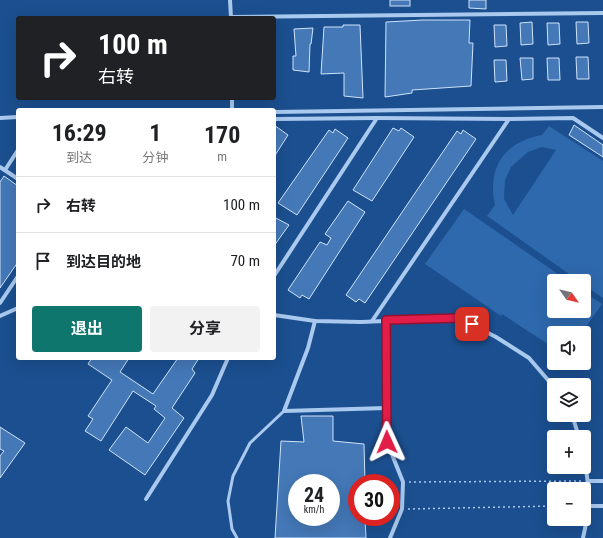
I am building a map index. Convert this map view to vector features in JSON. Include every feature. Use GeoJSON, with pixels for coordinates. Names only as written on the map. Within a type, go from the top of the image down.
{"type":"FeatureCollection","features":[{"type":"Feature","properties":{"kind":"street"},"geometry":{"type":"LineString","coordinates":[[230,0],[230,16]]}},
{"type":"Feature","properties":{"kind":"street"},"geometry":{"type":"LineString","coordinates":[[276,18],[603,14]]}},
{"type":"Feature","properties":{"kind":"street"},"geometry":{"type":"LineString","coordinates":[[276,112],[603,107]]}},
{"type":"Feature","properties":{"kind":"street"},"geometry":{"type":"LineString","coordinates":[[0,118],[16,117]]}},
{"type":"Feature","properties":{"kind":"street"},"geometry":{"type":"LineString","coordinates":[[276,273],[377,118]]}},
{"type":"Feature","properties":{"kind":"street"},"geometry":{"type":"LineString","coordinates":[[276,119],[573,118],[603,138]]}},
{"type":"Feature","properties":{"kind":"street"},"geometry":{"type":"LineString","coordinates":[[372,321],[509,119]]}},
{"type":"Feature","properties":{"kind":"street"},"geometry":{"type":"LineString","coordinates":[[5,170],[16,153]]}},
{"type":"Feature","properties":{"kind":"street"},"geometry":{"type":"LineString","coordinates":[[0,167],[16,178]]}},
{"type":"Feature","properties":{"kind":"street"},"geometry":{"type":"LineString","coordinates":[[0,303],[16,279]]}},
{"type":"Feature","properties":{"kind":"street"},"geometry":{"type":"LineString","coordinates":[[0,316],[16,309]]}},
{"type":"Feature","properties":{"kind":"street"},"geometry":{"type":"LineString","coordinates":[[276,315],[315,321],[459,318],[496,337],[529,358],[547,379]]}},
{"type":"Feature","properties":{"kind":"street"},"geometry":{"type":"LineString","coordinates":[[386,320],[387,442],[403,482],[402,509],[390,538]]}},
{"type":"Feature","properties":{"kind":"street"},"geometry":{"type":"LineString","coordinates":[[315,321],[308,348],[284,411],[387,408]]}},
{"type":"Feature","properties":{"kind":"street"},"geometry":{"type":"LineString","coordinates":[[146,499],[212,395],[227,360]]}},
{"type":"Feature","properties":{"kind":"street"},"geometry":{"type":"LineString","coordinates":[[587,474],[589,481],[603,481]]}},
{"type":"Feature","properties":{"kind":"street"},"geometry":{"type":"LineString","coordinates":[[591,506],[603,506]]}},
{"type":"Feature","properties":{"kind":"street"},"geometry":{"type":"LineString","coordinates":[[583,538],[585,526]]}},
{"type":"Feature","properties":{"kind":"lane"},"geometry":{"type":"LineString","coordinates":[[237,538],[232,529],[228,501],[233,476],[250,443],[284,411]]}},
{"type":"Feature","properties":{"kind":"path"},"geometry":{"type":"LineString","coordinates":[[403,482],[589,481]]}},
{"type":"Feature","properties":{"kind":"path"},"geometry":{"type":"LineString","coordinates":[[402,509],[547,506]]}},
{"type":"Feature","properties":{"kind":"shaded area"},"geometry":{"type":"Polygon","coordinates":[[[549,126],[603,161],[603,298],[591,290],[591,274],[569,274],[487,216],[495,205],[493,198],[493,186],[497,166],[507,151],[514,145],[532,137],[542,135],[549,126]],[[542,147],[528,152],[511,167],[505,180],[504,199],[513,215],[556,150],[542,147]]]}},
{"type":"Feature","properties":{"kind":"shaded area"},"geometry":{"type":"Polygon","coordinates":[[[464,209],[558,274],[547,274],[547,318],[591,318],[591,297],[602,304],[587,326],[547,326],[547,343],[502,314],[501,316],[425,264],[464,209]]]}},
{"type":"Feature","properties":{"kind":"building"},"geometry":{"type":"Polygon","coordinates":[[[390,0],[410,0],[410,6],[390,6],[390,0]]]}},
{"type":"Feature","properties":{"kind":"building"},"geometry":{"type":"Polygon","coordinates":[[[469,0],[486,0],[486,9],[469,8],[469,0]]]}},
{"type":"Feature","properties":{"kind":"building"},"geometry":{"type":"Polygon","coordinates":[[[470,20],[469,43],[473,43],[471,86],[412,90],[412,93],[385,97],[386,22],[470,20]]]}},
{"type":"Feature","properties":{"kind":"building"},"geometry":{"type":"Polygon","coordinates":[[[532,22],[533,44],[521,45],[520,23],[532,22]]]}},
{"type":"Feature","properties":{"kind":"building"},"geometry":{"type":"Polygon","coordinates":[[[576,22],[588,22],[589,43],[577,44],[576,22]]]}},
{"type":"Feature","properties":{"kind":"building"},"geometry":{"type":"Polygon","coordinates":[[[547,23],[559,23],[560,44],[548,45],[547,23]]]}},
{"type":"Feature","properties":{"kind":"building"},"geometry":{"type":"Polygon","coordinates":[[[343,25],[360,25],[363,98],[344,96],[344,73],[321,74],[324,27],[343,27],[343,25]]]}},
{"type":"Feature","properties":{"kind":"building"},"geometry":{"type":"Polygon","coordinates":[[[494,25],[506,25],[507,46],[495,47],[494,25]]]}},
{"type":"Feature","properties":{"kind":"building"},"geometry":{"type":"Polygon","coordinates":[[[313,28],[310,44],[309,72],[293,70],[293,56],[296,56],[294,29],[313,28]]]}},
{"type":"Feature","properties":{"kind":"building"},"geometry":{"type":"Polygon","coordinates":[[[576,57],[588,57],[589,79],[577,79],[576,57]]]}},
{"type":"Feature","properties":{"kind":"building"},"geometry":{"type":"Polygon","coordinates":[[[520,58],[533,58],[533,79],[522,80],[520,58]]]}},
{"type":"Feature","properties":{"kind":"building"},"geometry":{"type":"Polygon","coordinates":[[[547,58],[559,58],[560,80],[548,80],[547,58]]]}},
{"type":"Feature","properties":{"kind":"building"},"geometry":{"type":"Polygon","coordinates":[[[494,60],[506,60],[507,81],[495,82],[494,60]]]}},
{"type":"Feature","properties":{"kind":"building"},"geometry":{"type":"Polygon","coordinates":[[[574,125],[603,145],[603,157],[569,135],[574,125]]]}},
{"type":"Feature","properties":{"kind":"building"},"geometry":{"type":"Polygon","coordinates":[[[276,126],[288,135],[276,154],[276,126]]]}},
{"type":"Feature","properties":{"kind":"building"},"geometry":{"type":"Polygon","coordinates":[[[393,128],[399,131],[401,128],[414,137],[372,201],[353,190],[393,128]]]}},
{"type":"Feature","properties":{"kind":"building"},"geometry":{"type":"Polygon","coordinates":[[[335,129],[348,138],[297,215],[278,203],[329,130],[333,133],[335,129]]]}},
{"type":"Feature","properties":{"kind":"building"},"geometry":{"type":"Polygon","coordinates":[[[463,130],[476,139],[365,303],[359,299],[356,302],[346,295],[457,131],[461,134],[463,130]]]}},
{"type":"Feature","properties":{"kind":"building"},"geometry":{"type":"Polygon","coordinates":[[[4,176],[16,185],[16,265],[0,288],[0,182],[4,176]]]}},
{"type":"Feature","properties":{"kind":"building"},"geometry":{"type":"Polygon","coordinates":[[[348,201],[365,212],[309,299],[302,295],[300,298],[288,290],[320,242],[327,245],[331,238],[325,234],[348,201]]]}},
{"type":"Feature","properties":{"kind":"building"},"geometry":{"type":"Polygon","coordinates":[[[276,218],[289,225],[276,243],[276,218]]]}},
{"type":"Feature","properties":{"kind":"building"},"geometry":{"type":"Polygon","coordinates":[[[91,360],[128,360],[120,372],[153,394],[177,360],[198,360],[192,369],[195,373],[172,408],[184,418],[145,475],[109,450],[126,427],[148,443],[165,418],[154,409],[156,406],[133,391],[101,441],[85,431],[93,419],[88,416],[112,380],[88,364],[91,360]]]}},
{"type":"Feature","properties":{"kind":"building"},"geometry":{"type":"Polygon","coordinates":[[[301,416],[333,416],[333,441],[364,444],[365,474],[348,474],[348,526],[365,526],[366,538],[275,538],[281,441],[304,442],[301,416]]]}},
{"type":"Feature","properties":{"kind":"building"},"geometry":{"type":"Polygon","coordinates":[[[0,427],[25,443],[0,478],[0,456],[4,451],[0,449],[0,427]]]}},
{"type":"Feature","properties":{"kind":"route"},"geometry":{"type":"LineString","coordinates":[[387,442],[386,320],[459,318],[472,324]]}}]}
